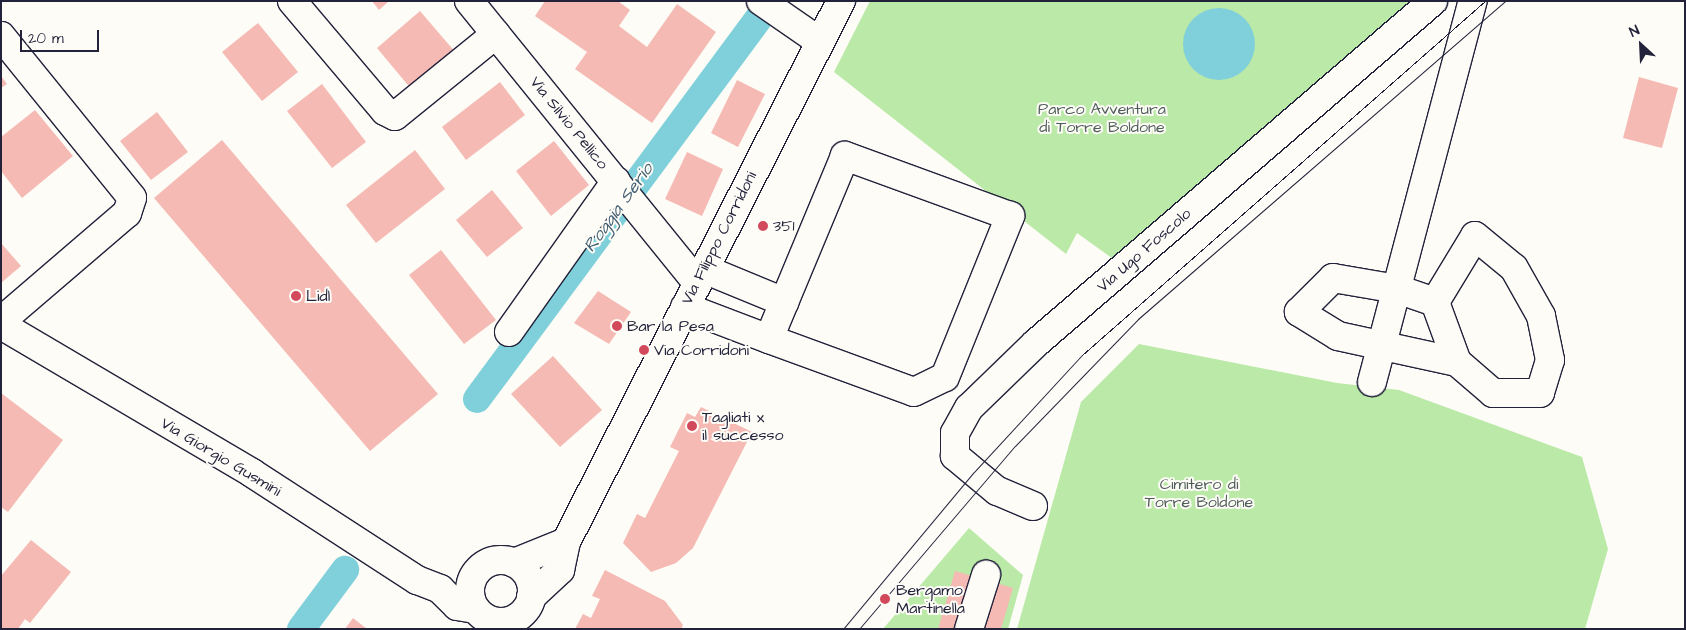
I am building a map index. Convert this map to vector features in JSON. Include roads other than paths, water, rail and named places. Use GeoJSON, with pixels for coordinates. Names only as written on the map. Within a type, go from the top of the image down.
{"type":"FeatureCollection","features":[{"type":"Feature","properties":{"kind":"street"},"geometry":{"type":"LineString","coordinates":[[292,1],[385,111],[395,116],[496,34]]}},
{"type":"Feature","properties":{"kind":"street","name":"Via Silvio Pellico"},"geometry":{"type":"LineString","coordinates":[[469,1],[647,219],[700,276]]}},
{"type":"Feature","properties":{"kind":"street"},"geometry":{"type":"LineString","coordinates":[[761,1],[822,36]]}},
{"type":"Feature","properties":{"kind":"street","name":"Via Filippo Corridoni"},"geometry":{"type":"LineString","coordinates":[[487,620],[524,613],[560,570],[566,542],[841,1]]}},
{"type":"Feature","properties":{"kind":"street","name":"Via Ugo Foscolo"},"geometry":{"type":"LineString","coordinates":[[1033,506],[997,491],[956,456],[955,433],[969,408],[1036,343],[1433,1]]}},
{"type":"Feature","properties":{"kind":"street"},"geometry":{"type":"LineString","coordinates":[[1372,382],[1473,1]]}},
{"type":"Feature","properties":{"kind":"street"},"geometry":{"type":"LineString","coordinates":[[1,36],[125,184],[132,198],[127,213],[1,321]]}},
{"type":"Feature","properties":{"kind":"street"},"geometry":{"type":"LineString","coordinates":[[685,307],[769,339],[914,392],[930,386],[945,377],[1010,216],[845,156],[769,339]]}},
{"type":"Feature","properties":{"kind":"street"},"geometry":{"type":"LineString","coordinates":[[509,332],[616,181]]}},
{"type":"Feature","properties":{"kind":"street"},"geometry":{"type":"LineString","coordinates":[[1475,236],[1514,268],[1541,316],[1550,360],[1540,393],[1493,393],[1457,362],[1338,336],[1299,312],[1333,278],[1397,289],[1435,302],[1475,236]]}},
{"type":"Feature","properties":{"kind":"street"},"geometry":{"type":"LineString","coordinates":[[700,276],[784,302]]}},
{"type":"Feature","properties":{"kind":"street"},"geometry":{"type":"LineString","coordinates":[[1435,302],[1457,362]]}},
{"type":"Feature","properties":{"kind":"street","name":"Via Giorgio Gusmini"},"geometry":{"type":"LineString","coordinates":[[1,325],[252,473],[417,580],[440,589],[457,606],[487,620]]}},
{"type":"Feature","properties":{"kind":"street"},"geometry":{"type":"LineString","coordinates":[[440,589],[495,561],[514,563],[566,542]]}},
{"type":"Feature","properties":{"kind":"street"},"geometry":{"type":"LineString","coordinates":[[514,563],[529,578],[524,613]]}},
{"type":"Feature","properties":{"kind":"street"},"geometry":{"type":"LineString","coordinates":[[477,571],[470,589],[487,620]]}},
{"type":"Feature","properties":{"kind":"street"},"geometry":{"type":"LineString","coordinates":[[970,629],[986,575]]}},
{"type":"Feature","properties":{"kind":"water"},"geometry":{"type":"Polygon","coordinates":[[[1219,8],[1239,14],[1249,24],[1255,44],[1249,64],[1239,74],[1219,80],[1199,74],[1189,64],[1183,44],[1189,24],[1199,14],[1219,8]]]}},
{"type":"Feature","properties":{"kind":"waterway","name":"Roggia Serio"},"geometry":{"type":"LineString","coordinates":[[477,399],[760,17]]}},
{"type":"Feature","properties":{"kind":"waterway","name":"Roggia Serio"},"geometry":{"type":"LineString","coordinates":[[301,629],[345,570]]}},
{"type":"Feature","properties":{"kind":"tram line"},"geometry":{"type":"LineString","coordinates":[[843,629],[974,472],[1082,355],[1485,1]]}},
{"type":"Feature","properties":{"kind":"tram line"},"geometry":{"type":"LineString","coordinates":[[859,629],[1015,446],[1138,319],[1505,1]]}},
{"type":"Feature","properties":{"kind":"place","name":"351"},"geometry":{"type":"Point","coordinates":[763,226]}},
{"type":"Feature","properties":{"kind":"place","name":"Lidl"},"geometry":{"type":"Point","coordinates":[296,296]}},
{"type":"Feature","properties":{"kind":"place","name":"Bar la Pesa"},"geometry":{"type":"Point","coordinates":[617,326]}},
{"type":"Feature","properties":{"kind":"place","name":"Via Corridoni"},"geometry":{"type":"Point","coordinates":[644,350]}},
{"type":"Feature","properties":{"kind":"place","name":"Tagliati x il successo"},"geometry":{"type":"Point","coordinates":[692,426]}},
{"type":"Feature","properties":{"kind":"place","name":"Bergamo Martinella"},"geometry":{"type":"Point","coordinates":[885,599]}},
{"type":"Feature","properties":{"kind":"park label","name":"Parco Avventura di Torre Boldone"},"geometry":{"type":"Point","coordinates":[1102,118]}},
{"type":"Feature","properties":{"kind":"park label","name":"Cimitero di Torre Boldone"},"geometry":{"type":"Point","coordinates":[1199,493]}}]}
